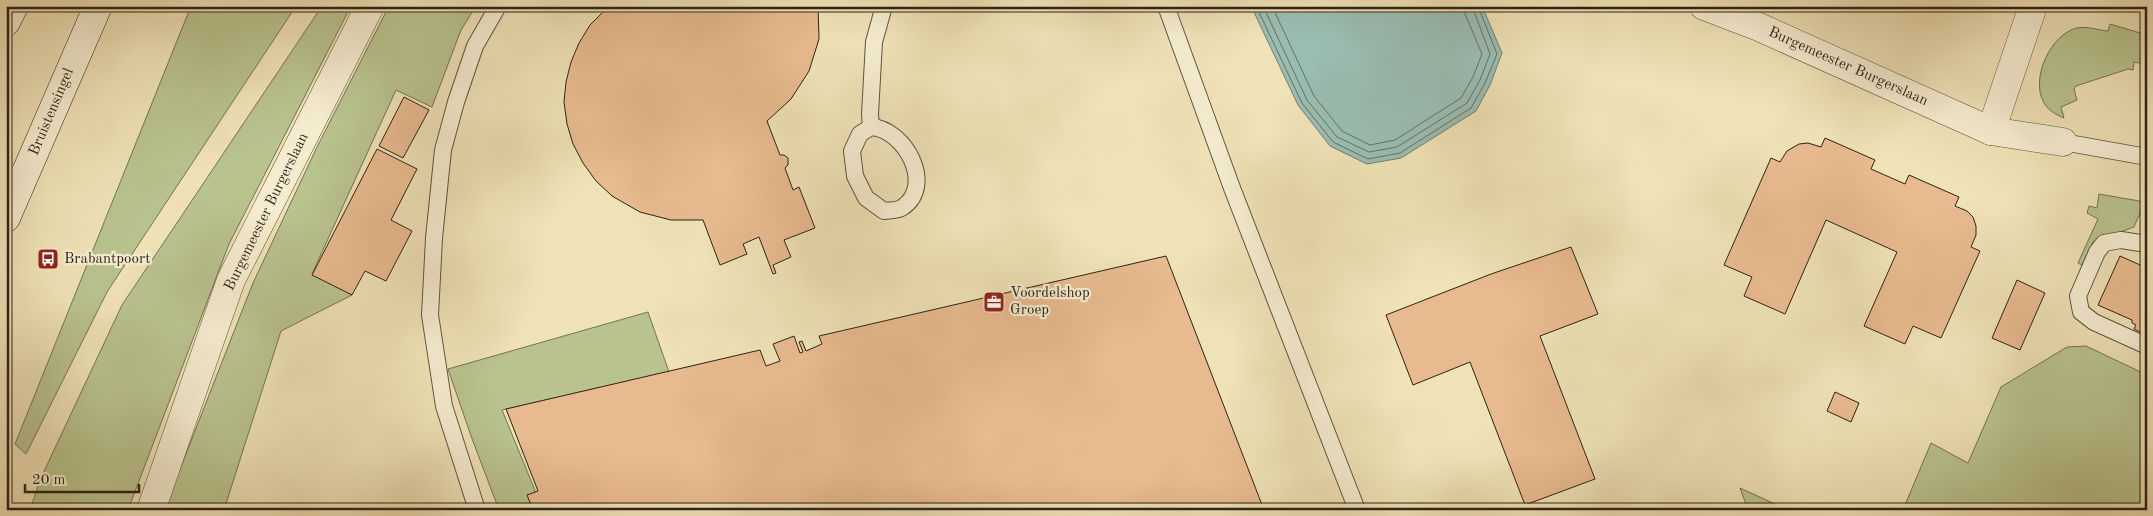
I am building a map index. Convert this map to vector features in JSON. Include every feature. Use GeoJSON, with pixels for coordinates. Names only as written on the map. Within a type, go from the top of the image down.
{"type":"FeatureCollection","features":[{"type":"Feature","properties":{"kind":"street"},"geometry":{"type":"LineString","coordinates":[[6,22],[14,6]]}},
{"type":"Feature","properties":{"kind":"street","name":"Bruistensingel"},"geometry":{"type":"LineString","coordinates":[[6,218],[98,6]]}},
{"type":"Feature","properties":{"kind":"street","name":"Burgemeester Burgerslaan"},"geometry":{"type":"LineString","coordinates":[[151,510],[231,280],[370,6]]}},
{"type":"Feature","properties":{"kind":"street","name":"Burgemeester Burgerslaan"},"geometry":{"type":"LineString","coordinates":[[1704,6],[1759,27],[1991,131],[2063,142]]}},
{"type":"Feature","properties":{"kind":"street"},"geometry":{"type":"LineString","coordinates":[[1991,131],[2033,6]]}},
{"type":"Feature","properties":{"kind":"lane"},"geometry":{"type":"LineString","coordinates":[[477,510],[444,406],[430,315],[434,238],[443,150],[474,46],[498,6]]}},
{"type":"Feature","properties":{"kind":"lane"},"geometry":{"type":"LineString","coordinates":[[871,126],[874,42],[884,6]]}},
{"type":"Feature","properties":{"kind":"lane"},"geometry":{"type":"LineString","coordinates":[[1166,6],[1232,188],[1357,510]]}},
{"type":"Feature","properties":{"kind":"lane"},"geometry":{"type":"LineString","coordinates":[[871,126],[881,127],[892,133],[904,144],[912,161],[917,182],[913,198],[902,209],[884,211],[866,198],[855,176],[852,151],[860,134],[871,126]]}},
{"type":"Feature","properties":{"kind":"lane","name":"Burgemeester Burgerslaan"},"geometry":{"type":"LineString","coordinates":[[2063,142],[2147,157]]}},
{"type":"Feature","properties":{"kind":"lane"},"geometry":{"type":"LineString","coordinates":[[2127,241],[2147,234]]}},
{"type":"Feature","properties":{"kind":"lane"},"geometry":{"type":"LineString","coordinates":[[2147,244],[2121,240],[2104,243],[2097,252],[2078,296],[2082,312],[2094,322],[2147,346]]}},
{"type":"Feature","properties":{"kind":"green space"},"geometry":{"type":"Polygon","coordinates":[[[191,6],[296,6],[107,292],[26,454],[15,444],[191,6]]]}},
{"type":"Feature","properties":{"kind":"green space"},"geometry":{"type":"Polygon","coordinates":[[[322,6],[351,6],[229,244],[128,510],[30,510],[40,480],[122,305],[322,6]]]}},
{"type":"Feature","properties":{"kind":"green space"},"geometry":{"type":"Polygon","coordinates":[[[389,6],[476,6],[461,30],[432,107],[396,90],[312,274],[352,295],[281,331],[224,510],[164,510],[253,283],[317,147],[389,6]]]}},
{"type":"Feature","properties":{"kind":"green space"},"geometry":{"type":"Polygon","coordinates":[[[2110,24],[2147,35],[2147,72],[2143,71],[2144,64],[2134,62],[2133,70],[2128,69],[2076,86],[2074,89],[2077,100],[2061,107],[2064,118],[2054,113],[2043,101],[2040,91],[2042,69],[2052,47],[2068,32],[2077,28],[2108,31],[2110,24]]]}},
{"type":"Feature","properties":{"kind":"green space"},"geometry":{"type":"Polygon","coordinates":[[[2099,194],[2145,202],[2134,227],[2093,242],[2082,265],[2078,263],[2098,219],[2087,213],[2089,206],[2097,208],[2099,194]]]}},
{"type":"Feature","properties":{"kind":"green space"},"geometry":{"type":"Polygon","coordinates":[[[648,312],[669,372],[502,410],[543,510],[499,510],[448,369],[648,312]]]}},
{"type":"Feature","properties":{"kind":"green space"},"geometry":{"type":"Polygon","coordinates":[[[2086,346],[2147,375],[2147,510],[1903,510],[1931,443],[1968,463],[2001,387],[2067,347],[2086,346]]]}},
{"type":"Feature","properties":{"kind":"green space"},"geometry":{"type":"Polygon","coordinates":[[[1740,488],[1788,510],[1748,510],[1740,488]]]}},
{"type":"Feature","properties":{"kind":"water"},"geometry":{"type":"Polygon","coordinates":[[[1251,6],[1482,6],[1502,53],[1490,85],[1476,111],[1401,158],[1367,164],[1330,146],[1298,105],[1251,6]]]}},
{"type":"Feature","properties":{"kind":"building"},"geometry":{"type":"Polygon","coordinates":[[[609,6],[818,6],[819,39],[809,71],[791,99],[767,121],[780,155],[788,158],[788,165],[785,168],[793,190],[799,187],[815,228],[784,240],[791,257],[773,265],[776,273],[773,274],[759,237],[743,244],[747,254],[720,265],[703,220],[671,220],[640,212],[612,196],[596,181],[583,163],[573,144],[567,124],[564,102],[566,82],[571,62],[579,43],[590,25],[609,6]]]}},
{"type":"Feature","properties":{"kind":"building"},"geometry":{"type":"Polygon","coordinates":[[[404,97],[429,110],[403,158],[379,146],[404,97]]]}},
{"type":"Feature","properties":{"kind":"building"},"geometry":{"type":"Polygon","coordinates":[[[1825,138],[1875,160],[1871,169],[1905,184],[1909,175],[1959,197],[1955,206],[1967,211],[1973,217],[1976,235],[1971,247],[1980,251],[1941,338],[1913,326],[1905,344],[1864,326],[1897,252],[1826,220],[1785,314],[1744,296],[1752,277],[1724,265],[1771,158],[1780,162],[1787,151],[1799,144],[1808,143],[1821,147],[1825,138]]]}},
{"type":"Feature","properties":{"kind":"building"},"geometry":{"type":"Polygon","coordinates":[[[377,149],[417,169],[391,220],[412,231],[386,281],[365,271],[352,295],[312,275],[377,149]]]}},
{"type":"Feature","properties":{"kind":"building"},"geometry":{"type":"Polygon","coordinates":[[[1571,247],[1598,314],[1540,336],[1595,479],[1525,505],[1470,362],[1413,385],[1386,315],[1491,274],[1571,247]]]}},
{"type":"Feature","properties":{"kind":"building"},"geometry":{"type":"Polygon","coordinates":[[[1166,256],[1264,510],[533,510],[527,495],[538,491],[506,409],[760,350],[766,366],[780,361],[773,344],[794,336],[800,353],[803,352],[799,342],[802,341],[806,351],[822,344],[819,336],[1166,256]]]}},
{"type":"Feature","properties":{"kind":"building"},"geometry":{"type":"Polygon","coordinates":[[[2120,256],[2147,268],[2146,335],[2134,329],[2136,325],[2132,323],[2132,320],[2098,305],[2120,256]]]}},
{"type":"Feature","properties":{"kind":"building"},"geometry":{"type":"Polygon","coordinates":[[[2017,280],[2045,293],[2020,350],[1992,338],[2017,280]]]}},
{"type":"Feature","properties":{"kind":"building"},"geometry":{"type":"Polygon","coordinates":[[[1835,392],[1859,403],[1851,422],[1827,411],[1835,392]]]}},
{"type":"Feature","properties":{"kind":"place","name":"Brabantpoort"},"geometry":{"type":"Point","coordinates":[48,259]}},
{"type":"Feature","properties":{"kind":"place","name":"Voordelshop Groep"},"geometry":{"type":"Point","coordinates":[994,302]}}]}
